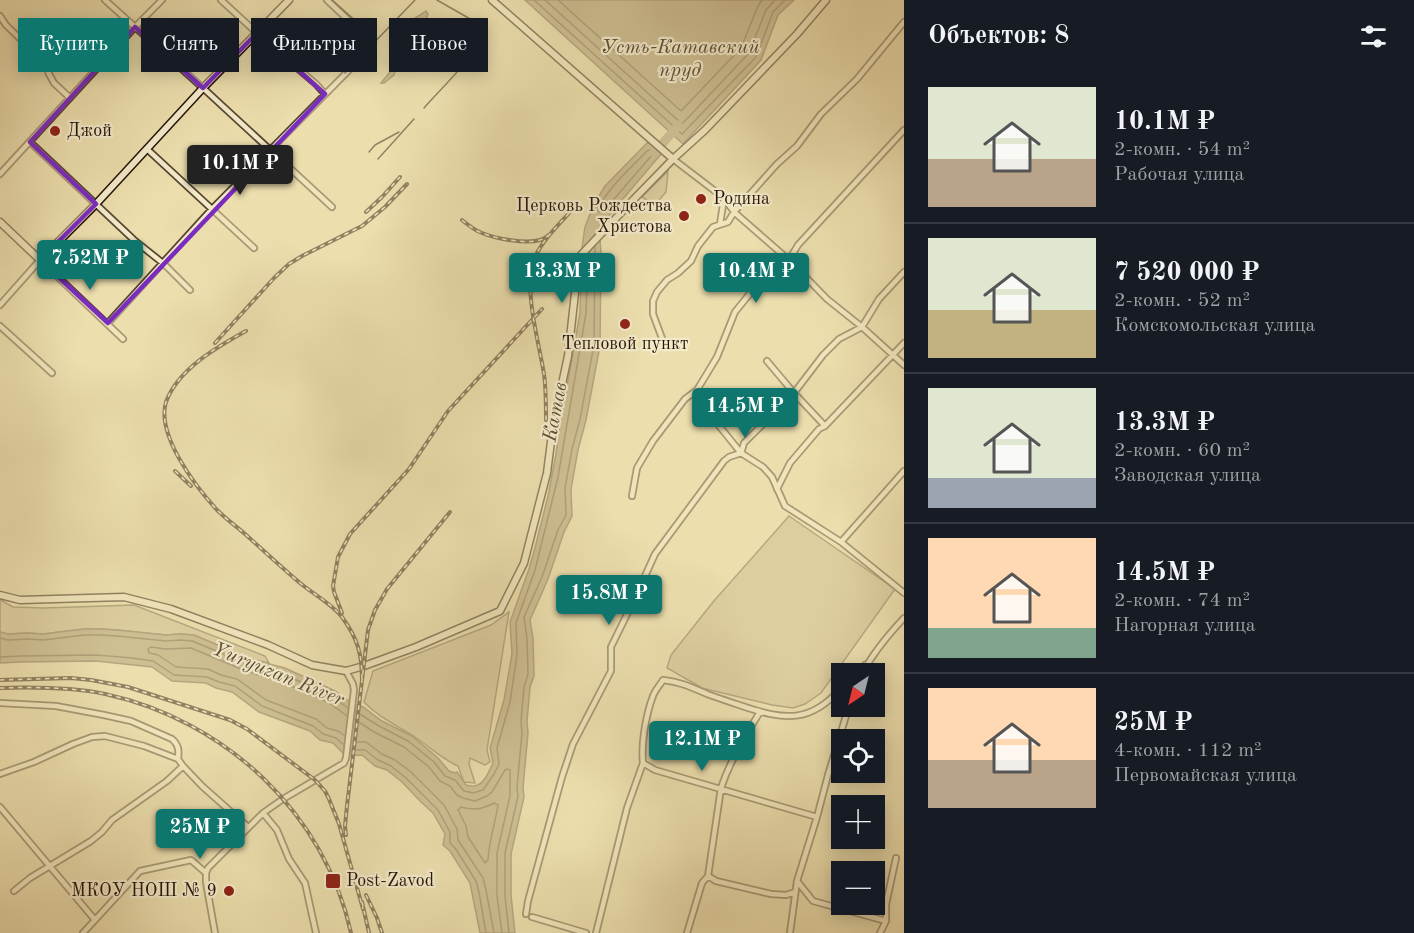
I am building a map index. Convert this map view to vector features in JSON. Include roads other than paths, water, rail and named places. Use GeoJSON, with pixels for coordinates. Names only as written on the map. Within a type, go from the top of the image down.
{"type":"FeatureCollection","features":[{"type":"Feature","properties":{"kind":"street"},"geometry":{"type":"LineString","coordinates":[[105,0],[332,207]]}},
{"type":"Feature","properties":{"kind":"street"},"geometry":{"type":"LineString","coordinates":[[0,174],[162,0]]}},
{"type":"Feature","properties":{"kind":"street"},"geometry":{"type":"LineString","coordinates":[[221,0],[251,28]]}},
{"type":"Feature","properties":{"kind":"street"},"geometry":{"type":"LineString","coordinates":[[272,18],[289,0]]}},
{"type":"Feature","properties":{"kind":"street"},"geometry":{"type":"LineString","coordinates":[[327,0],[346,18]]}},
{"type":"Feature","properties":{"kind":"street"},"geometry":{"type":"LineString","coordinates":[[492,0],[673,159],[724,198],[734,212],[789,260],[827,299],[904,365]]}},
{"type":"Feature","properties":{"kind":"street"},"geometry":{"type":"LineString","coordinates":[[0,595],[20,600],[124,597],[181,613],[268,645],[312,665],[346,671],[416,647],[500,611],[524,563],[547,473],[553,426],[568,356],[579,257],[673,159],[705,130],[797,34],[826,0]]}},
{"type":"Feature","properties":{"kind":"street"},"geometry":{"type":"LineString","coordinates":[[0,16],[6,25],[46,64],[54,83],[70,98]]}},
{"type":"Feature","properties":{"kind":"street"},"geometry":{"type":"LineString","coordinates":[[663,341],[653,314],[652,301],[657,292],[667,280],[690,261],[698,246],[714,227],[728,222],[734,212],[777,164],[797,146],[821,114],[857,79],[904,22]]}},
{"type":"Feature","properties":{"kind":"street"},"geometry":{"type":"LineString","coordinates":[[0,305],[40,260],[96,204],[251,39]]}},
{"type":"Feature","properties":{"kind":"street"},"geometry":{"type":"LineString","coordinates":[[302,72],[325,94]]}},
{"type":"Feature","properties":{"kind":"street"},"geometry":{"type":"LineString","coordinates":[[108,323],[211,210],[347,72]]}},
{"type":"Feature","properties":{"kind":"street"},"geometry":{"type":"LineString","coordinates":[[632,496],[637,468],[653,441],[686,399],[697,390],[717,357],[735,312],[756,286],[775,268],[789,260],[798,244],[904,130]]}},
{"type":"Feature","properties":{"kind":"street"},"geometry":{"type":"LineString","coordinates":[[30,142],[190,290]]}},
{"type":"Feature","properties":{"kind":"street"},"geometry":{"type":"LineString","coordinates":[[147,149],[254,248]]}},
{"type":"Feature","properties":{"kind":"street"},"geometry":{"type":"LineString","coordinates":[[720,224],[724,198]]}},
{"type":"Feature","properties":{"kind":"street"},"geometry":{"type":"LineString","coordinates":[[0,222],[123,339]]}},
{"type":"Feature","properties":{"kind":"street"},"geometry":{"type":"LineString","coordinates":[[741,453],[744,443],[794,393],[823,355],[839,339],[862,327],[879,299],[904,273]]}},
{"type":"Feature","properties":{"kind":"street"},"geometry":{"type":"LineString","coordinates":[[0,326],[52,372]]}},
{"type":"Feature","properties":{"kind":"street"},"geometry":{"type":"LineString","coordinates":[[777,489],[790,463],[819,429],[825,426],[904,343]]}},
{"type":"Feature","properties":{"kind":"street"},"geometry":{"type":"LineString","coordinates":[[767,361],[825,426]]}},
{"type":"Feature","properties":{"kind":"street"},"geometry":{"type":"LineString","coordinates":[[697,390],[704,407],[741,453],[764,467],[776,483],[785,506],[841,542],[904,593]]}},
{"type":"Feature","properties":{"kind":"street"},"geometry":{"type":"LineString","coordinates":[[526,914],[545,836],[573,744],[611,671],[611,647],[651,561],[724,461],[741,453]]}},
{"type":"Feature","properties":{"kind":"street"},"geometry":{"type":"LineString","coordinates":[[841,542],[904,471]]}},
{"type":"Feature","properties":{"kind":"street"},"geometry":{"type":"LineString","coordinates":[[868,661],[904,618]]}},
{"type":"Feature","properties":{"kind":"street"},"geometry":{"type":"LineString","coordinates":[[215,933],[206,882],[206,873],[213,862],[263,813],[344,763],[354,690],[346,671]]}},
{"type":"Feature","properties":{"kind":"street"},"geometry":{"type":"LineString","coordinates":[[596,933],[627,808],[643,763],[644,736],[653,694],[663,680],[679,682],[777,716],[793,717],[806,714],[831,699]]}},
{"type":"Feature","properties":{"kind":"street"},"geometry":{"type":"LineString","coordinates":[[0,703],[56,706],[131,721],[177,743],[178,759]]}},
{"type":"Feature","properties":{"kind":"street"},"geometry":{"type":"LineString","coordinates":[[687,933],[702,883],[708,876],[721,788],[744,739],[760,712]]}},
{"type":"Feature","properties":{"kind":"street"},"geometry":{"type":"LineString","coordinates":[[790,933],[797,881],[846,717]]}},
{"type":"Feature","properties":{"kind":"street"},"geometry":{"type":"LineString","coordinates":[[0,774],[34,762],[73,744],[93,737],[105,736],[144,746],[178,759],[202,786],[248,827]]}},
{"type":"Feature","properties":{"kind":"street"},"geometry":{"type":"LineString","coordinates":[[643,763],[655,770],[817,817]]}},
{"type":"Feature","properties":{"kind":"street"},"geometry":{"type":"LineString","coordinates":[[14,891],[30,878],[91,841],[112,820],[167,781],[183,766]]}},
{"type":"Feature","properties":{"kind":"street"},"geometry":{"type":"LineString","coordinates":[[0,807],[95,920]]}},
{"type":"Feature","properties":{"kind":"street"},"geometry":{"type":"LineString","coordinates":[[263,813],[277,830],[289,859],[305,883],[316,933]]}},
{"type":"Feature","properties":{"kind":"street"},"geometry":{"type":"LineString","coordinates":[[880,933],[885,921],[886,904],[896,858]]}},
{"type":"Feature","properties":{"kind":"street"},"geometry":{"type":"LineString","coordinates":[[83,933],[140,871],[191,860],[206,873]]}},
{"type":"Feature","properties":{"kind":"street"},"geometry":{"type":"LineString","coordinates":[[708,876],[716,881],[771,894],[786,895],[795,892]]}},
{"type":"Feature","properties":{"kind":"street"},"geometry":{"type":"LineString","coordinates":[[797,881],[813,902],[885,921]]}},
{"type":"Feature","properties":{"kind":"street"},"geometry":{"type":"LineString","coordinates":[[532,917],[586,933]]}},
{"type":"Feature","properties":{"kind":"water","name":"Усть-Катавский пруд"},"geometry":{"type":"Polygon","coordinates":[[[525,0],[794,0],[778,15],[761,60],[683,144],[525,0]]]}},
{"type":"Feature","properties":{"kind":"water"},"geometry":{"type":"Polygon","coordinates":[[[426,11],[428,14],[426,18],[415,18],[426,11]]]}},
{"type":"Feature","properties":{"kind":"water"},"geometry":{"type":"Polygon","coordinates":[[[390,72],[395,72],[384,83],[381,83],[390,72]]]}},
{"type":"Feature","properties":{"kind":"water","name":"Yuryuzan River"},"geometry":{"type":"Polygon","coordinates":[[[649,141],[662,153],[599,227],[600,346],[571,489],[572,516],[530,620],[534,676],[530,687],[527,721],[524,797],[511,854],[511,895],[515,933],[480,933],[470,883],[450,851],[443,845],[445,834],[433,813],[402,782],[387,770],[375,766],[362,755],[346,756],[333,743],[320,740],[310,731],[259,712],[232,692],[206,683],[172,681],[152,667],[96,661],[0,663],[0,632],[43,634],[100,629],[194,635],[250,659],[285,668],[335,691],[382,721],[412,736],[438,758],[449,771],[457,772],[466,785],[477,785],[484,780],[493,763],[490,748],[504,700],[512,654],[510,622],[535,548],[556,454],[580,313],[582,247],[585,227],[594,204],[605,186],[649,141]]]}},
{"type":"Feature","properties":{"kind":"waterway","name":"Катав"},"geometry":{"type":"LineString","coordinates":[[654,153],[678,125]]}},
{"type":"Feature","properties":{"kind":"tram line"},"geometry":{"type":"LineString","coordinates":[[332,0],[352,18]]}},
{"type":"Feature","properties":{"kind":"tram line"},"geometry":{"type":"LineString","coordinates":[[345,73],[415,0]]}},
{"type":"Feature","properties":{"kind":"tram line"},"geometry":{"type":"LineString","coordinates":[[424,108],[473,53],[481,36],[479,24],[437,0]]}},
{"type":"Feature","properties":{"kind":"tram line"},"geometry":{"type":"LineString","coordinates":[[378,159],[414,119]]}},
{"type":"Feature","properties":{"kind":"tram line"},"geometry":{"type":"LineString","coordinates":[[369,152],[375,145],[399,132]]}},
{"type":"Feature","properties":{"kind":"railway"},"geometry":{"type":"LineString","coordinates":[[366,212],[400,177]]}},
{"type":"Feature","properties":{"kind":"railway"},"geometry":{"type":"LineString","coordinates":[[215,343],[289,264],[362,226],[385,207],[407,184]]}},
{"type":"Feature","properties":{"kind":"railway"},"geometry":{"type":"LineString","coordinates":[[546,420],[546,391],[531,300],[531,271],[534,259],[543,244],[577,204]]}},
{"type":"Feature","properties":{"kind":"railway"},"geometry":{"type":"LineString","coordinates":[[462,220],[479,232],[503,239],[534,241],[549,235]]}},
{"type":"Feature","properties":{"kind":"railway"},"geometry":{"type":"LineString","coordinates":[[342,613],[333,586],[338,557],[350,534],[409,469],[448,411],[542,309]]}},
{"type":"Feature","properties":{"kind":"railway"},"geometry":{"type":"LineString","coordinates":[[246,331],[211,352],[179,379],[166,402],[164,415],[167,430],[180,460],[217,510],[342,617],[358,647],[362,681]]}},
{"type":"Feature","properties":{"kind":"railway"},"geometry":{"type":"LineString","coordinates":[[175,471],[191,486]]}},
{"type":"Feature","properties":{"kind":"railway"},"geometry":{"type":"LineString","coordinates":[[346,835],[347,806],[368,630],[375,610],[387,589],[450,512]]}},
{"type":"Feature","properties":{"kind":"railway"},"geometry":{"type":"LineString","coordinates":[[0,680],[71,678],[128,687],[230,720],[247,729],[315,780],[325,791],[339,824],[363,909]]}},
{"type":"Feature","properties":{"kind":"railway"},"geometry":{"type":"LineString","coordinates":[[0,688],[52,688],[105,694],[149,707],[190,725],[229,749],[263,778],[293,812],[318,849],[338,889],[351,933]]}},
{"type":"Feature","properties":{"kind":"railway"},"geometry":{"type":"LineString","coordinates":[[366,895],[382,933]]}},
{"type":"Feature","properties":{"kind":"railway"},"geometry":{"type":"LineString","coordinates":[[362,902],[369,933]]}},
{"type":"Feature","properties":{"kind":"place","name":"Джой"},"geometry":{"type":"Point","coordinates":[55,131]}},
{"type":"Feature","properties":{"kind":"place","name":"Родина"},"geometry":{"type":"Point","coordinates":[701,199]}},
{"type":"Feature","properties":{"kind":"place","name":"Церковь Рождества Христова"},"geometry":{"type":"Point","coordinates":[684,216]}},
{"type":"Feature","properties":{"kind":"place","name":"Тепловой пункт"},"geometry":{"type":"Point","coordinates":[625,324]}},
{"type":"Feature","properties":{"kind":"place","name":"Post-Zavod"},"geometry":{"type":"Point","coordinates":[333,881]}},
{"type":"Feature","properties":{"kind":"place","name":"МКОУ НОШ № 9"},"geometry":{"type":"Point","coordinates":[229,891]}}]}
